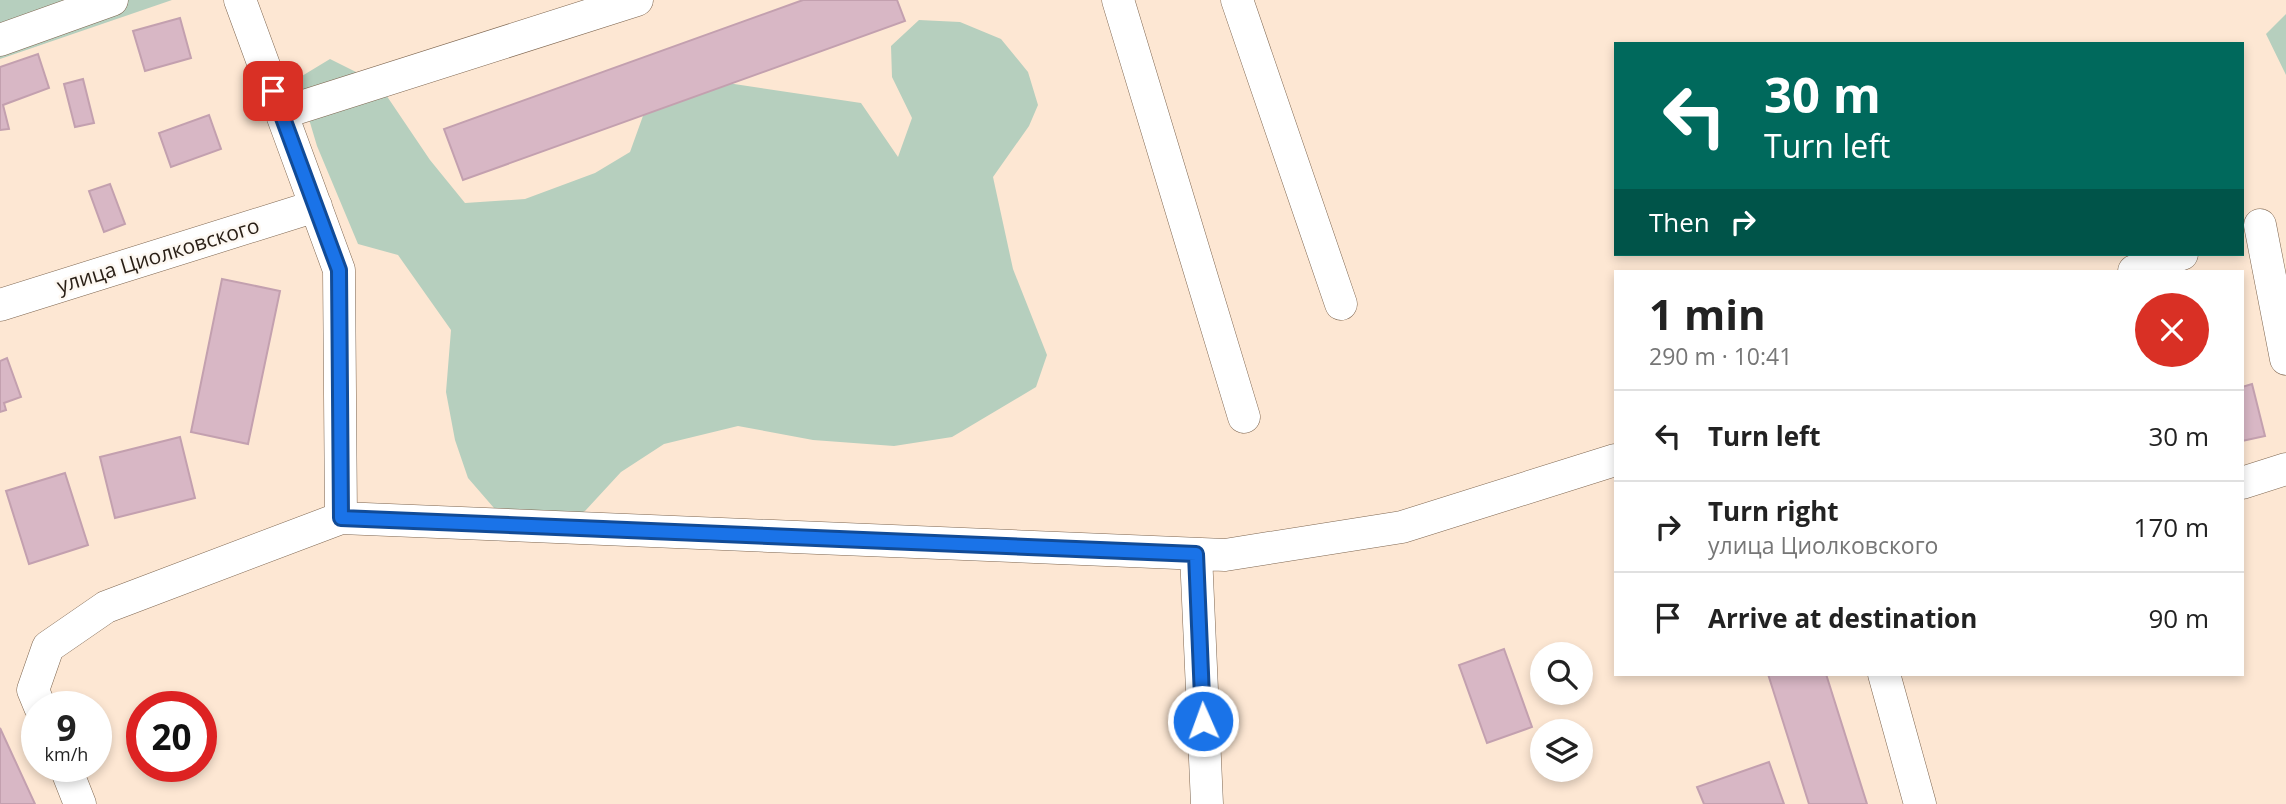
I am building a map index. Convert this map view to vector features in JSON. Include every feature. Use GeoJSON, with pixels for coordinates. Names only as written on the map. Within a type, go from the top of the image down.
{"type":"FeatureCollection","features":[{"type":"Feature","properties":{"kind":"street"},"geometry":{"type":"LineString","coordinates":[[0,40],[112,0]]}},
{"type":"Feature","properties":{"kind":"street"},"geometry":{"type":"LineString","coordinates":[[240,0],[339,270],[341,518]]}},
{"type":"Feature","properties":{"kind":"street"},"geometry":{"type":"LineString","coordinates":[[282,113],[637,0]]}},
{"type":"Feature","properties":{"kind":"street"},"geometry":{"type":"LineString","coordinates":[[1118,0],[1244,417]]}},
{"type":"Feature","properties":{"kind":"street"},"geometry":{"type":"LineString","coordinates":[[1237,0],[1341,304]]}},
{"type":"Feature","properties":{"kind":"street","name":"улица Циолковского"},"geometry":{"type":"LineString","coordinates":[[0,305],[316,206]]}},
{"type":"Feature","properties":{"kind":"street"},"geometry":{"type":"LineString","coordinates":[[2262,224],[2286,359]]}},
{"type":"Feature","properties":{"kind":"street"},"geometry":{"type":"LineString","coordinates":[[2137,270],[2176,256]]}},
{"type":"Feature","properties":{"kind":"street"},"geometry":{"type":"LineString","coordinates":[[33,691],[48,647],[106,607],[341,518],[1225,555],[1402,527],[1614,460]]}},
{"type":"Feature","properties":{"kind":"street"},"geometry":{"type":"LineString","coordinates":[[2244,482],[2286,470]]}},
{"type":"Feature","properties":{"kind":"street"},"geometry":{"type":"LineString","coordinates":[[1196,554],[1207,804]]}},
{"type":"Feature","properties":{"kind":"street"},"geometry":{"type":"LineString","coordinates":[[1885,676],[1920,804]]}},
{"type":"Feature","properties":{"kind":"street"},"geometry":{"type":"LineString","coordinates":[[71,782],[80,804]]}},
{"type":"Feature","properties":{"kind":"green space"},"geometry":{"type":"Polygon","coordinates":[[[0,0],[172,0],[0,59],[0,0]]]}},
{"type":"Feature","properties":{"kind":"green space"},"geometry":{"type":"Polygon","coordinates":[[[2286,14],[2286,75],[2266,34],[2286,14]]]}},
{"type":"Feature","properties":{"kind":"green space"},"geometry":{"type":"Polygon","coordinates":[[[919,20],[960,22],[1001,39],[1028,72],[1038,105],[1029,126],[993,177],[1013,269],[1047,355],[1036,387],[952,437],[894,446],[813,440],[738,426],[664,444],[621,472],[585,511],[552,527],[494,508],[468,478],[455,440],[446,392],[451,330],[398,255],[358,244],[317,146],[297,79],[330,59],[378,83],[430,160],[465,203],[525,199],[595,173],[630,152],[648,102],[701,79],[861,103],[898,157],[912,118],[892,77],[891,46],[919,20]]]}},
{"type":"Feature","properties":{"kind":"building"},"geometry":{"type":"Polygon","coordinates":[[[803,0],[897,0],[905,21],[463,180],[444,129],[803,0]]]}},
{"type":"Feature","properties":{"kind":"building"},"geometry":{"type":"Polygon","coordinates":[[[180,18],[191,58],[145,71],[133,31],[180,18]]]}},
{"type":"Feature","properties":{"kind":"building"},"geometry":{"type":"Polygon","coordinates":[[[38,54],[49,88],[3,105],[9,129],[0,130],[0,67],[38,54]]]}},
{"type":"Feature","properties":{"kind":"building"},"geometry":{"type":"Polygon","coordinates":[[[83,79],[94,123],[75,127],[64,84],[83,79]]]}},
{"type":"Feature","properties":{"kind":"building"},"geometry":{"type":"Polygon","coordinates":[[[209,115],[221,149],[171,167],[159,133],[209,115]]]}},
{"type":"Feature","properties":{"kind":"building"},"geometry":{"type":"Polygon","coordinates":[[[110,184],[125,224],[104,232],[89,191],[110,184]]]}},
{"type":"Feature","properties":{"kind":"building"},"geometry":{"type":"Polygon","coordinates":[[[222,279],[280,291],[248,444],[191,432],[222,279]]]}},
{"type":"Feature","properties":{"kind":"building"},"geometry":{"type":"Polygon","coordinates":[[[7,358],[21,397],[4,403],[6,410],[0,412],[0,361],[7,358]]]}},
{"type":"Feature","properties":{"kind":"building"},"geometry":{"type":"Polygon","coordinates":[[[2252,384],[2265,436],[2244,441],[2244,386],[2252,384]]]}},
{"type":"Feature","properties":{"kind":"building"},"geometry":{"type":"Polygon","coordinates":[[[180,437],[195,498],[115,518],[100,457],[180,437]]]}},
{"type":"Feature","properties":{"kind":"building"},"geometry":{"type":"Polygon","coordinates":[[[65,473],[88,545],[29,564],[6,491],[65,473]]]}},
{"type":"Feature","properties":{"kind":"building"},"geometry":{"type":"Polygon","coordinates":[[[1504,649],[1530,728],[1487,743],[1459,665],[1504,649]]]}},
{"type":"Feature","properties":{"kind":"building"},"geometry":{"type":"Polygon","coordinates":[[[1769,676],[1827,676],[1867,804],[1809,804],[1769,676]]]}},
{"type":"Feature","properties":{"kind":"building"},"geometry":{"type":"Polygon","coordinates":[[[0,728],[21,774],[21,782],[25,782],[35,804],[0,804],[0,728]]]}},
{"type":"Feature","properties":{"kind":"building"},"geometry":{"type":"Polygon","coordinates":[[[1769,762],[1784,804],[1704,804],[1697,787],[1769,762]]]}},
{"type":"Feature","properties":{"kind":"route"},"geometry":{"type":"LineString","coordinates":[[273,91],[339,270],[341,518],[1196,554],[1203,721]]}}]}
